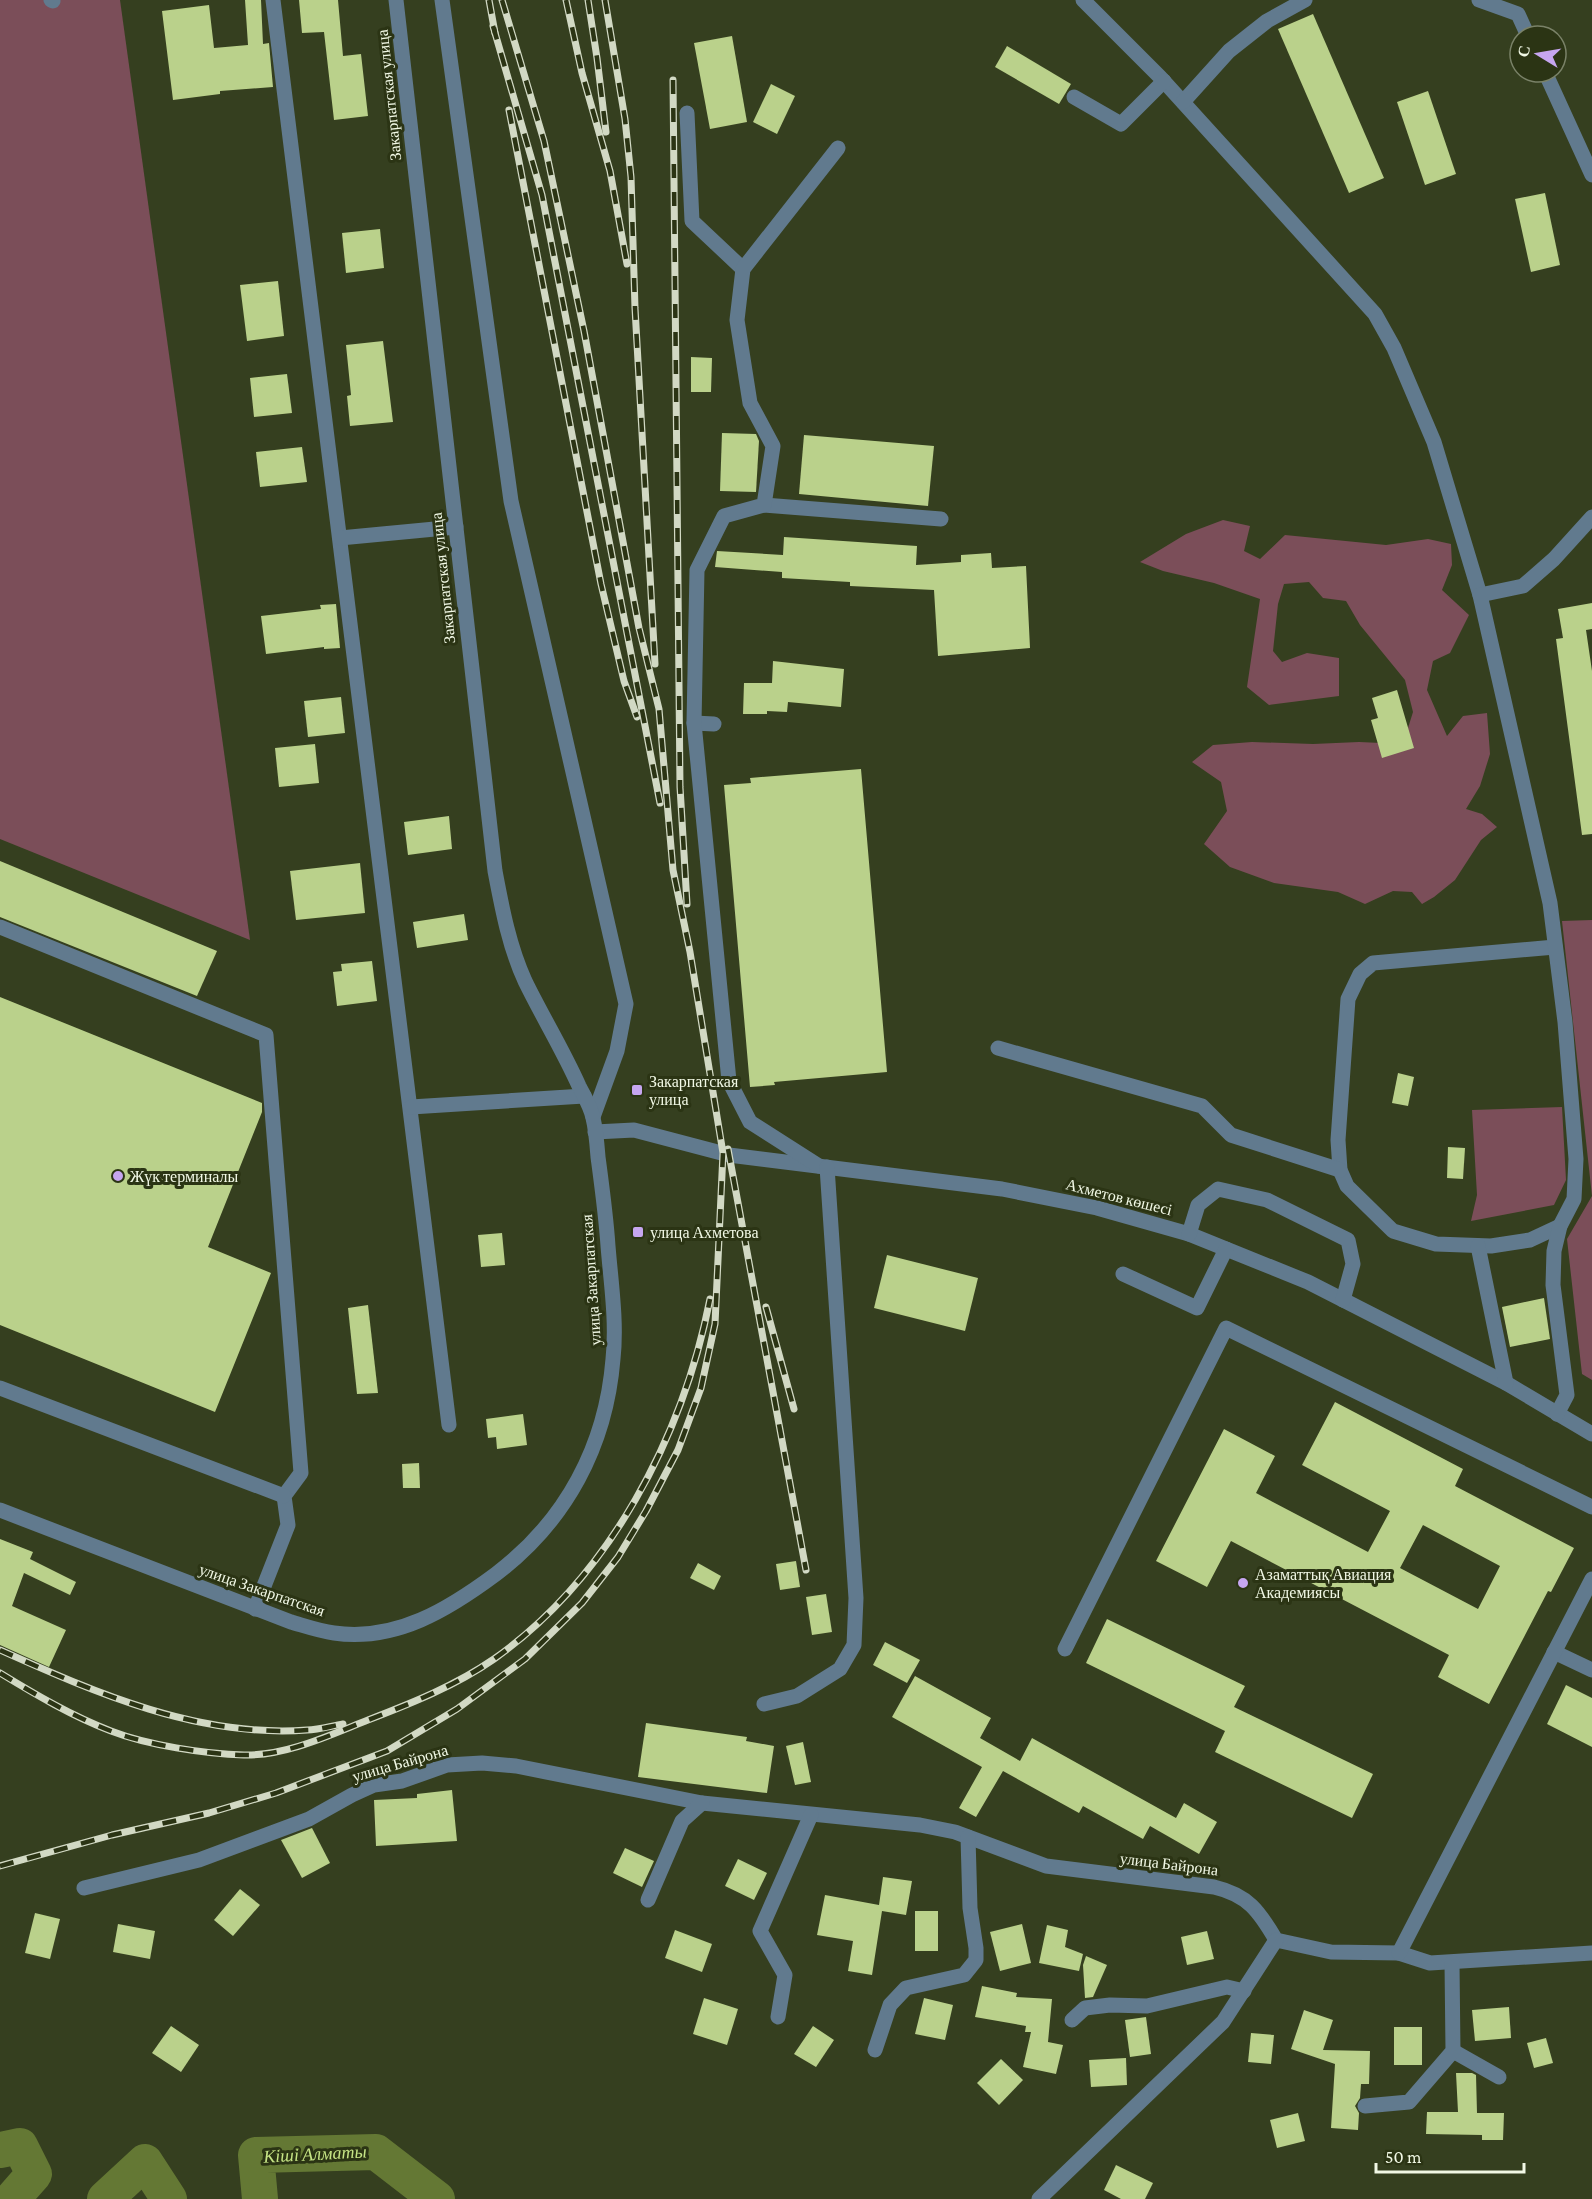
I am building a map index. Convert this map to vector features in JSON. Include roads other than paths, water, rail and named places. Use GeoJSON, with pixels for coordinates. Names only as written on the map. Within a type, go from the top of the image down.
{"type":"FeatureCollection","features":[{"type":"Feature","properties":{"kind":"street"},"geometry":{"type":"LineString","coordinates":[[273,0],[449,1425]]}},
{"type":"Feature","properties":{"kind":"street","name":"Закарпатская улица"},"geometry":{"type":"LineString","coordinates":[[396,0],[495,871],[503,917],[524,979],[584,1096],[594,1124]]}},
{"type":"Feature","properties":{"kind":"street"},"geometry":{"type":"LineString","coordinates":[[442,0],[511,501],[626,1004],[617,1051],[594,1124]]}},
{"type":"Feature","properties":{"kind":"street"},"geometry":{"type":"LineString","coordinates":[[1083,0],[1164,81],[1375,314],[1394,348],[1434,442],[1480,595],[1550,903],[1565,1022],[1576,1159],[1574,1199],[1560,1226],[1554,1251],[1553,1285],[1567,1395],[1557,1414]]}},
{"type":"Feature","properties":{"kind":"street"},"geometry":{"type":"LineString","coordinates":[[1183,102],[1229,51],[1267,21],[1305,0]]}},
{"type":"Feature","properties":{"kind":"street"},"geometry":{"type":"LineString","coordinates":[[1479,0],[1518,14],[1523,24]]}},
{"type":"Feature","properties":{"kind":"street"},"geometry":{"type":"LineString","coordinates":[[1074,97],[1121,124],[1164,81]]}},
{"type":"Feature","properties":{"kind":"street"},"geometry":{"type":"LineString","coordinates":[[1550,84],[1592,175]]}},
{"type":"Feature","properties":{"kind":"street"},"geometry":{"type":"LineString","coordinates":[[687,114],[692,221],[743,268]]}},
{"type":"Feature","properties":{"kind":"street"},"geometry":{"type":"LineString","coordinates":[[764,505],[773,446],[750,403],[737,320],[743,268],[838,148]]}},
{"type":"Feature","properties":{"kind":"street"},"geometry":{"type":"LineString","coordinates":[[764,1704],[797,1696],[840,1669],[854,1645],[856,1598],[823,1167],[750,1122],[729,1081],[694,723],[697,570],[724,516],[764,505],[941,519]]}},
{"type":"Feature","properties":{"kind":"street"},"geometry":{"type":"LineString","coordinates":[[1480,595],[1523,586],[1554,559],[1592,517]]}},
{"type":"Feature","properties":{"kind":"street"},"geometry":{"type":"LineString","coordinates":[[340,538],[456,527]]}},
{"type":"Feature","properties":{"kind":"street"},"geometry":{"type":"LineString","coordinates":[[694,723],[714,724]]}},
{"type":"Feature","properties":{"kind":"street"},"geometry":{"type":"LineString","coordinates":[[0,927],[266,1035],[301,1473],[284,1496],[288,1526],[255,1609]]}},
{"type":"Feature","properties":{"kind":"street"},"geometry":{"type":"LineString","coordinates":[[1555,947],[1373,963],[1360,974],[1348,999],[1338,1140],[1340,1170],[1347,1186],[1393,1231],[1436,1244],[1491,1246],[1530,1240],[1560,1226]]}},
{"type":"Feature","properties":{"kind":"street"},"geometry":{"type":"LineString","coordinates":[[998,1048],[1202,1106],[1231,1135],[1340,1170]]}},
{"type":"Feature","properties":{"kind":"street"},"geometry":{"type":"LineString","coordinates":[[411,1107],[584,1096]]}},
{"type":"Feature","properties":{"kind":"street","name":"Ахметов көшесі"},"geometry":{"type":"LineString","coordinates":[[594,1124],[634,1130],[729,1155],[1002,1189],[1097,1208],[1189,1234],[1308,1282],[1506,1383],[1592,1434]]}},
{"type":"Feature","properties":{"kind":"street","name":"улица Закарпатская"},"geometry":{"type":"LineString","coordinates":[[0,1510],[255,1609],[332,1633],[358,1635],[383,1633],[414,1624],[447,1607],[510,1563],[543,1530],[567,1501],[586,1465],[600,1429],[614,1357],[614,1323],[606,1216],[594,1124]]}},
{"type":"Feature","properties":{"kind":"street"},"geometry":{"type":"LineString","coordinates":[[1189,1234],[1198,1206],[1218,1189],[1267,1200],[1348,1240],[1353,1264],[1343,1300]]}},
{"type":"Feature","properties":{"kind":"street"},"geometry":{"type":"LineString","coordinates":[[1478,1245],[1506,1383]]}},
{"type":"Feature","properties":{"kind":"street"},"geometry":{"type":"LineString","coordinates":[[1123,1274],[1197,1308],[1226,1249]]}},
{"type":"Feature","properties":{"kind":"street"},"geometry":{"type":"LineString","coordinates":[[1065,1650],[1226,1328],[1592,1507]]}},
{"type":"Feature","properties":{"kind":"street"},"geometry":{"type":"LineString","coordinates":[[0,1388],[284,1496]]}},
{"type":"Feature","properties":{"kind":"street"},"geometry":{"type":"LineString","coordinates":[[1400,1953],[1554,1652],[1590,1589]]}},
{"type":"Feature","properties":{"kind":"street"},"geometry":{"type":"LineString","coordinates":[[1554,1652],[1592,1670]]}},
{"type":"Feature","properties":{"kind":"street","name":"улица Байрона"},"geometry":{"type":"LineString","coordinates":[[84,1888],[199,1860],[309,1819],[374,1785],[402,1781],[447,1765],[482,1763],[516,1766],[702,1803],[920,1825],[968,1837],[1046,1866],[1214,1887],[1233,1892],[1261,1914],[1276,1940]]}},
{"type":"Feature","properties":{"kind":"street"},"geometry":{"type":"LineString","coordinates":[[648,1900],[682,1821],[702,1803]]}},
{"type":"Feature","properties":{"kind":"street"},"geometry":{"type":"LineString","coordinates":[[778,2017],[785,1975],[760,1931],[811,1815]]}},
{"type":"Feature","properties":{"kind":"street"},"geometry":{"type":"LineString","coordinates":[[875,2050],[890,2005],[906,1988],[964,1975],[976,1960],[970,1908],[968,1837]]}},
{"type":"Feature","properties":{"kind":"street"},"geometry":{"type":"LineString","coordinates":[[1039,2199],[1224,2022],[1276,1940],[1331,1952],[1400,1953],[1430,1963],[1592,1953]]}},
{"type":"Feature","properties":{"kind":"street"},"geometry":{"type":"LineString","coordinates":[[1365,2106],[1409,2102],[1453,2051],[1452,1963]]}},
{"type":"Feature","properties":{"kind":"street"},"geometry":{"type":"LineString","coordinates":[[1072,2020],[1085,2008],[1110,2005],[1147,2006],[1227,1987],[1244,1991]]}},
{"type":"Feature","properties":{"kind":"street"},"geometry":{"type":"LineString","coordinates":[[1453,2051],[1499,2077]]}},
{"type":"Feature","properties":{"kind":"waterway","name":"Кіші Алматы"},"geometry":{"type":"LineString","coordinates":[[0,2150],[20,2146],[34,2174],[12,2199]]}},
{"type":"Feature","properties":{"kind":"waterway","name":"Кіші Алматы"},"geometry":{"type":"LineString","coordinates":[[260,2199],[256,2155],[376,2152],[437,2199]]}},
{"type":"Feature","properties":{"kind":"waterway","name":"Кіші Алматы"},"geometry":{"type":"LineString","coordinates":[[105,2199],[145,2162],[169,2199]]}},
{"type":"Feature","properties":{"kind":"railway"},"geometry":{"type":"LineString","coordinates":[[489,0],[495,33]]}},
{"type":"Feature","properties":{"kind":"railway"},"geometry":{"type":"LineString","coordinates":[[0,1866],[112,1835],[209,1813],[276,1793],[387,1751],[457,1709],[525,1659],[582,1603],[618,1557],[646,1511],[678,1450],[701,1388],[715,1324],[723,1153],[690,952],[673,870],[659,709],[639,628],[584,331],[544,141],[502,0]]}},
{"type":"Feature","properties":{"kind":"railway"},"geometry":{"type":"LineString","coordinates":[[566,0],[582,73],[610,171],[627,264]]}},
{"type":"Feature","properties":{"kind":"railway"},"geometry":{"type":"LineString","coordinates":[[588,0],[606,132]]}},
{"type":"Feature","properties":{"kind":"railway"},"geometry":{"type":"LineString","coordinates":[[605,0],[625,119],[631,177],[635,308],[655,664]]}},
{"type":"Feature","properties":{"kind":"railway"},"geometry":{"type":"LineString","coordinates":[[493,26],[542,195],[660,803]]}},
{"type":"Feature","properties":{"kind":"railway"},"geometry":{"type":"LineString","coordinates":[[673,80],[680,787],[687,904]]}},
{"type":"Feature","properties":{"kind":"railway"},"geometry":{"type":"LineString","coordinates":[[509,110],[601,584],[624,681],[637,717]]}},
{"type":"Feature","properties":{"kind":"railway"},"geometry":{"type":"LineString","coordinates":[[728,1149],[806,1570]]}},
{"type":"Feature","properties":{"kind":"railway"},"geometry":{"type":"LineString","coordinates":[[0,1673],[68,1712],[125,1736],[176,1748],[244,1755],[276,1752],[307,1744],[449,1686],[494,1659],[535,1626],[573,1587],[606,1545],[635,1500],[660,1451],[681,1402],[698,1350],[710,1299]]}},
{"type":"Feature","properties":{"kind":"railway"},"geometry":{"type":"LineString","coordinates":[[766,1307],[794,1409]]}},
{"type":"Feature","properties":{"kind":"railway"},"geometry":{"type":"LineString","coordinates":[[0,1650],[73,1682],[188,1720],[267,1731],[312,1730],[343,1724]]}},
{"type":"Feature","properties":{"kind":"place","name":"Закарпатская улица"},"geometry":{"type":"Point","coordinates":[637,1090]}},
{"type":"Feature","properties":{"kind":"place","name":"Жүк терминалы"},"geometry":{"type":"Point","coordinates":[118,1176]}},
{"type":"Feature","properties":{"kind":"place","name":"улица Ахметова"},"geometry":{"type":"Point","coordinates":[638,1232]}},
{"type":"Feature","properties":{"kind":"place","name":"Азаматтық Авиация Академиясы"},"geometry":{"type":"Point","coordinates":[1243,1583]}}]}
